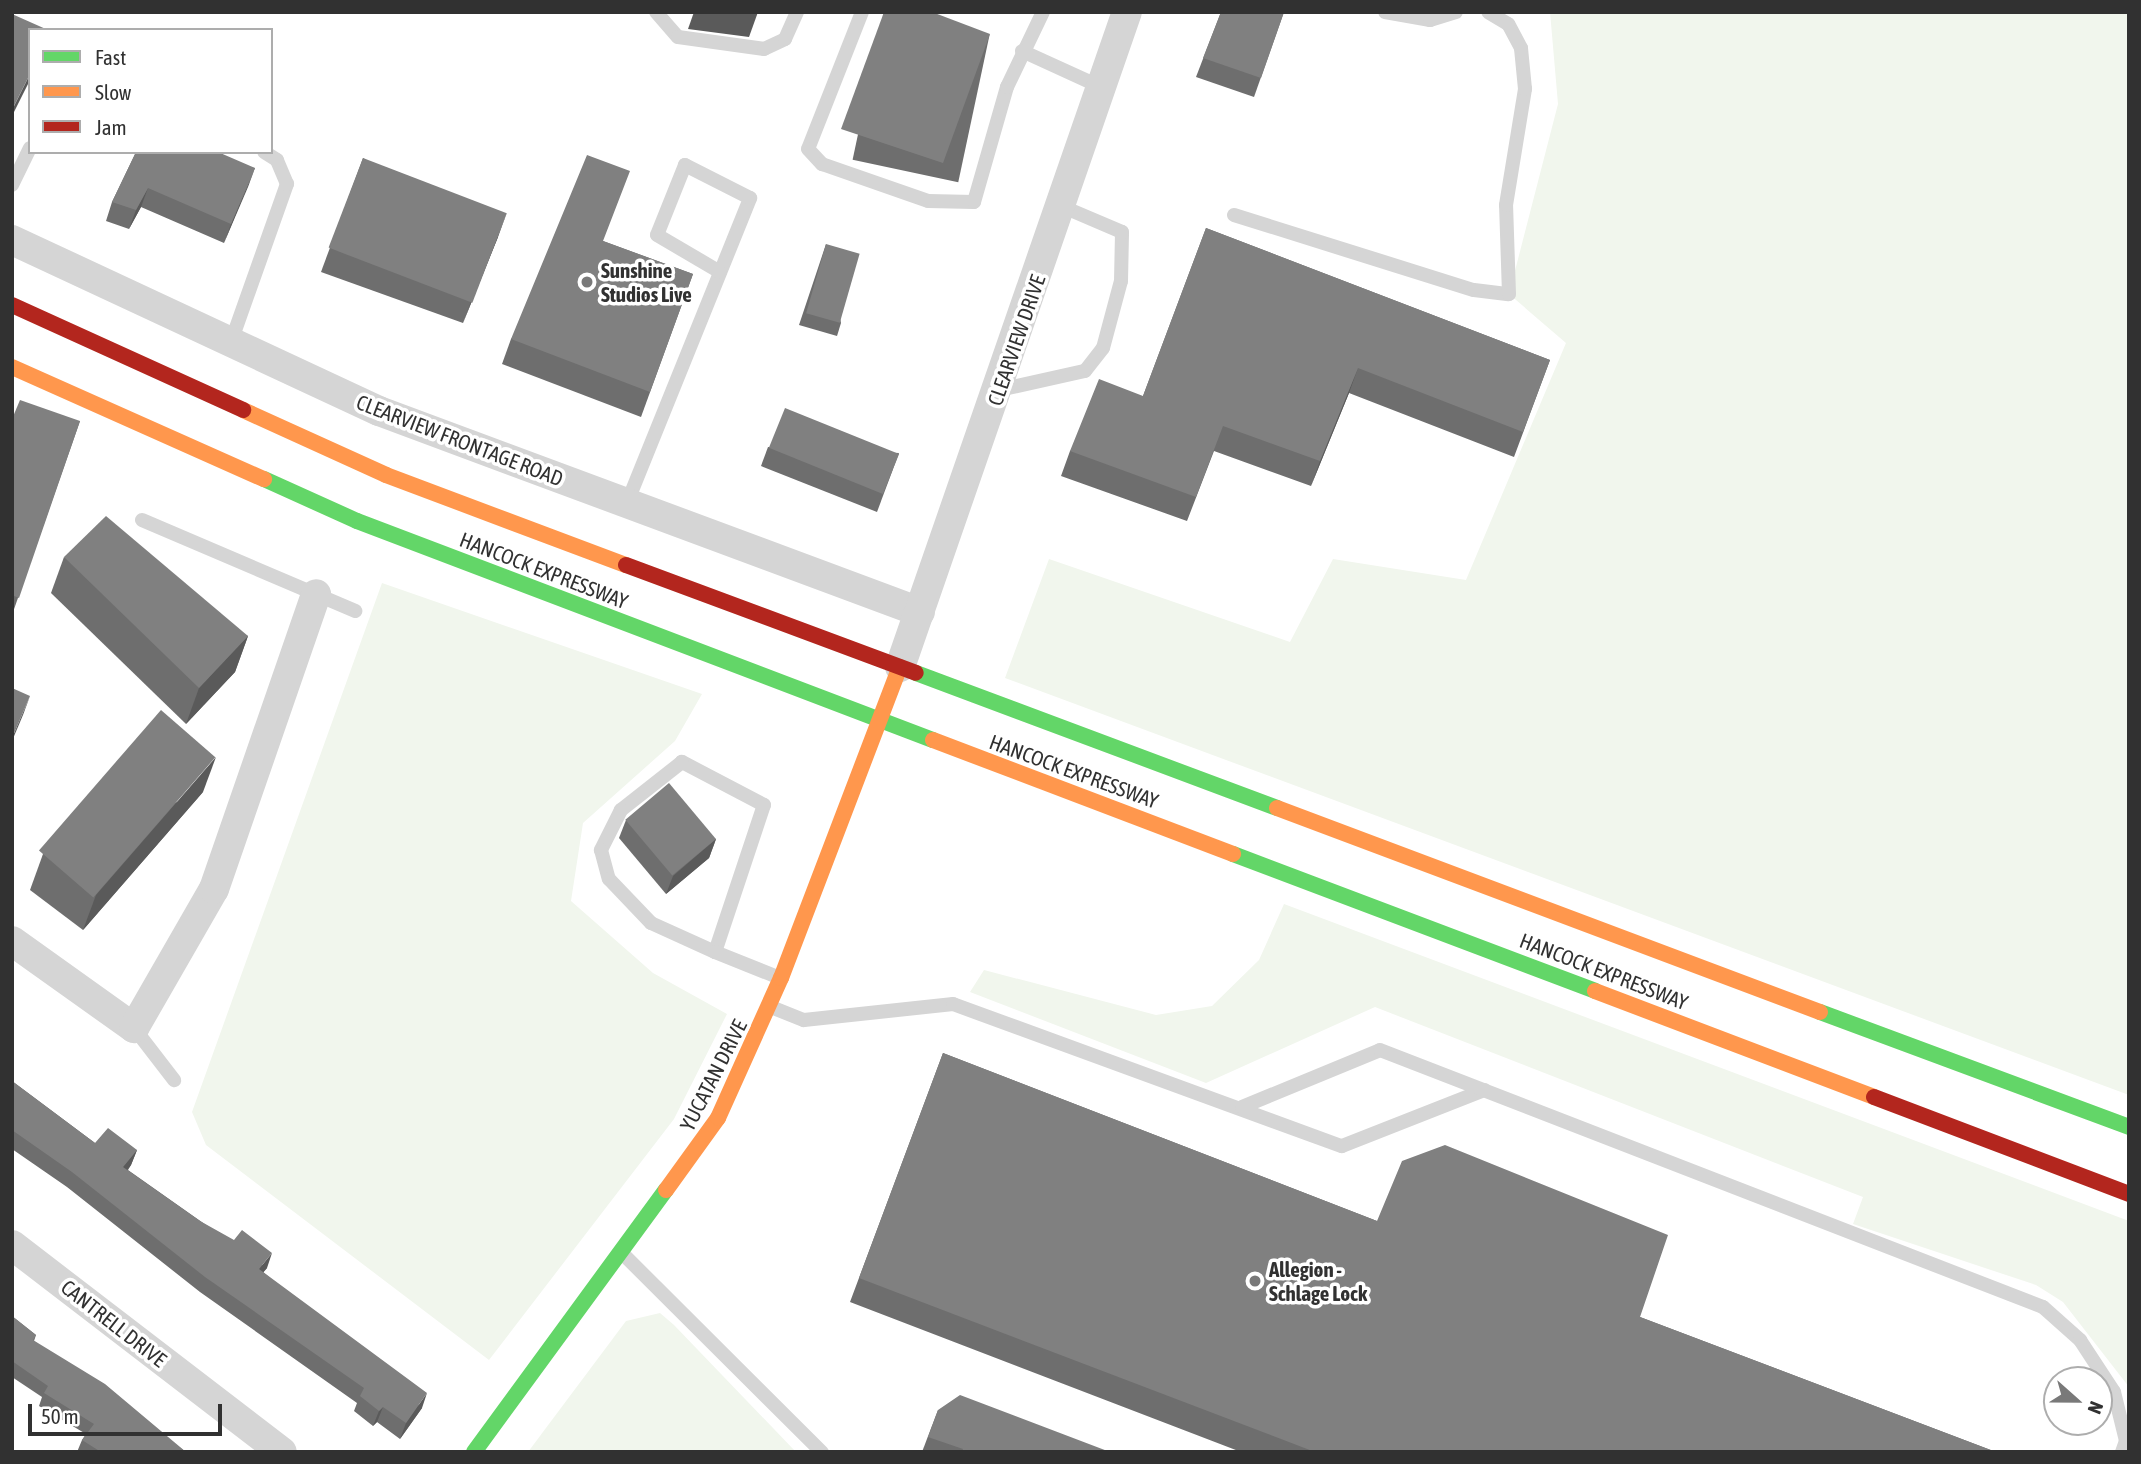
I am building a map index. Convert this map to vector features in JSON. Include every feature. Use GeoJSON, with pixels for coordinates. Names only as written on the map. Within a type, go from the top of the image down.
{"type":"FeatureCollection","features":[{"type":"Feature","properties":{"kind":"main road","name":"HANCOCK EXPRESSWAY"},"geometry":{"type":"LineString","coordinates":[[12,305],[101,348],[387,475],[2129,1127]]}},
{"type":"Feature","properties":{"kind":"main road"},"geometry":{"type":"LineString","coordinates":[[12,323],[101,348]]}},
{"type":"Feature","properties":{"kind":"main road","name":"HANCOCK EXPRESSWAY"},"geometry":{"type":"LineString","coordinates":[[12,367],[356,521],[2129,1194]]}},
{"type":"Feature","properties":{"kind":"main road","name":"YUCATAN DRIVE"},"geometry":{"type":"LineString","coordinates":[[474,1452],[623,1254],[719,1118],[781,978],[900,667]]}},
{"type":"Feature","properties":{"kind":"street","name":"CLEARVIEW DRIVE"},"geometry":{"type":"LineString","coordinates":[[900,667],[999,390],[1127,12]]}},
{"type":"Feature","properties":{"kind":"street","name":"CLEARVIEW FRONTAGE ROAD"},"geometry":{"type":"LineString","coordinates":[[12,240],[379,411],[920,612]]}},
{"type":"Feature","properties":{"kind":"street"},"geometry":{"type":"LineString","coordinates":[[12,941],[134,1028],[214,889],[316,594]]}},
{"type":"Feature","properties":{"kind":"street","name":"CANTRELL DRIVE"},"geometry":{"type":"LineString","coordinates":[[12,1245],[282,1452]]}},
{"type":"Feature","properties":{"kind":"lane"},"geometry":{"type":"LineString","coordinates":[[656,12],[678,37],[764,49],[785,39],[797,12]]}},
{"type":"Feature","properties":{"kind":"lane"},"geometry":{"type":"LineString","coordinates":[[862,12],[808,149],[822,164],[928,201],[974,202],[1022,51],[1043,12]]}},
{"type":"Feature","properties":{"kind":"lane"},"geometry":{"type":"LineString","coordinates":[[1385,12],[1430,20],[1457,12]]}},
{"type":"Feature","properties":{"kind":"lane"},"geometry":{"type":"LineString","coordinates":[[1234,215],[1474,290],[1509,294],[1506,205],[1525,89],[1521,48],[1507,24],[1488,12]]}},
{"type":"Feature","properties":{"kind":"lane"},"geometry":{"type":"LineString","coordinates":[[1022,51],[1101,87]]}},
{"type":"Feature","properties":{"kind":"lane"},"geometry":{"type":"LineString","coordinates":[[12,185],[28,152]]}},
{"type":"Feature","properties":{"kind":"lane"},"geometry":{"type":"LineString","coordinates":[[231,342],[287,184],[277,160],[267,154]]}},
{"type":"Feature","properties":{"kind":"lane"},"geometry":{"type":"LineString","coordinates":[[627,503],[750,198],[685,165],[657,235],[720,272]]}},
{"type":"Feature","properties":{"kind":"lane"},"geometry":{"type":"LineString","coordinates":[[999,390],[1085,371],[1103,348],[1121,281],[1122,232],[1061,206]]}},
{"type":"Feature","properties":{"kind":"lane"},"geometry":{"type":"LineString","coordinates":[[142,520],[355,611]]}},
{"type":"Feature","properties":{"kind":"lane"},"geometry":{"type":"LineString","coordinates":[[715,952],[764,805],[682,762],[621,810],[601,850],[609,879],[651,923],[715,952],[781,978]]}},
{"type":"Feature","properties":{"kind":"lane"},"geometry":{"type":"LineString","coordinates":[[769,1007],[804,1020],[953,1004],[1242,1107],[1342,1146],[1484,1090]]}},
{"type":"Feature","properties":{"kind":"lane"},"geometry":{"type":"LineString","coordinates":[[134,1028],[174,1080]]}},
{"type":"Feature","properties":{"kind":"lane"},"geometry":{"type":"LineString","coordinates":[[1242,1107],[1380,1050],[2043,1307],[2080,1340],[2114,1392],[2126,1441],[2122,1452]]}},
{"type":"Feature","properties":{"kind":"lane"},"geometry":{"type":"LineString","coordinates":[[623,1254],[822,1452]]}},
{"type":"Feature","properties":{"kind":"shaded area"},"geometry":{"type":"Polygon","coordinates":[[[1550,12],[2129,12],[2129,1095],[1005,678],[1049,559],[1290,642],[1333,559],[1466,580],[1566,343],[1509,294],[1558,104],[1550,12]]]}},
{"type":"Feature","properties":{"kind":"shaded area"},"geometry":{"type":"Polygon","coordinates":[[[382,583],[702,694],[675,741],[583,823],[571,901],[653,973],[727,1014],[674,1119],[489,1360],[206,1145],[192,1112],[382,583]]]}},
{"type":"Feature","properties":{"kind":"shaded area"},"geometry":{"type":"Polygon","coordinates":[[[1284,904],[2129,1221],[2129,1387],[2063,1302],[2036,1285],[1853,1224],[1863,1197],[1375,1007],[1206,1083],[970,992],[984,970],[1156,1015],[1212,1006],[1259,960],[1284,904]]]}},
{"type":"Feature","properties":{"kind":"shaded area"},"geometry":{"type":"Polygon","coordinates":[[[660,1313],[796,1452],[528,1452],[626,1321],[660,1313]]]}},
{"type":"Feature","properties":{"kind":"building"},"geometry":{"type":"Polygon","coordinates":[[[884,12],[932,12],[990,34],[943,163],[841,129],[884,12]]]}},
{"type":"Feature","properties":{"kind":"building"},"geometry":{"type":"Polygon","coordinates":[[[1221,12],[1284,12],[1261,78],[1203,58],[1221,12]]]}},
{"type":"Feature","properties":{"kind":"building"},"geometry":{"type":"Polygon","coordinates":[[[12,14],[44,28],[28,28],[28,78],[12,110],[12,14]]]}},
{"type":"Feature","properties":{"kind":"building"},"geometry":{"type":"Polygon","coordinates":[[[135,154],[223,154],[255,168],[231,224],[148,188],[136,210],[112,202],[135,154]]]}},
{"type":"Feature","properties":{"kind":"building","name":"Sunshine Studios Live"},"geometry":{"type":"Polygon","coordinates":[[[587,155],[630,171],[603,241],[693,274],[650,392],[511,339],[587,155]]]}},
{"type":"Feature","properties":{"kind":"building"},"geometry":{"type":"Polygon","coordinates":[[[363,158],[507,213],[472,303],[329,248],[363,158]]]}},
{"type":"Feature","properties":{"kind":"building"},"geometry":{"type":"Polygon","coordinates":[[[1206,228],[1550,360],[1523,432],[1358,368],[1320,461],[1223,426],[1196,497],[1070,451],[1099,379],[1143,396],[1206,228]]]}},
{"type":"Feature","properties":{"kind":"building"},"geometry":{"type":"Polygon","coordinates":[[[826,244],[860,254],[840,323],[806,313],[826,244]]]}},
{"type":"Feature","properties":{"kind":"building"},"geometry":{"type":"Polygon","coordinates":[[[20,400],[80,421],[19,598],[12,595],[12,419],[20,400]]]}},
{"type":"Feature","properties":{"kind":"building"},"geometry":{"type":"Polygon","coordinates":[[[785,408],[899,454],[883,494],[769,448],[785,408]]]}},
{"type":"Feature","properties":{"kind":"building"},"geometry":{"type":"Polygon","coordinates":[[[106,516],[248,636],[199,688],[64,557],[106,516]]]}},
{"type":"Feature","properties":{"kind":"building"},"geometry":{"type":"Polygon","coordinates":[[[12,688],[30,696],[12,738],[12,688]]]}},
{"type":"Feature","properties":{"kind":"building"},"geometry":{"type":"Polygon","coordinates":[[[161,710],[215,757],[93,898],[39,850],[161,710]]]}},
{"type":"Feature","properties":{"kind":"building"},"geometry":{"type":"Polygon","coordinates":[[[669,783],[716,839],[672,876],[625,820],[669,783]]]}},
{"type":"Feature","properties":{"kind":"building","name":"Allegion - Schlage Lock"},"geometry":{"type":"Polygon","coordinates":[[[943,1053],[1377,1221],[1402,1161],[1445,1145],[1668,1235],[1640,1317],[1996,1452],[1315,1452],[859,1278],[943,1053]]]}},
{"type":"Feature","properties":{"kind":"building"},"geometry":{"type":"Polygon","coordinates":[[[12,1081],[95,1143],[108,1128],[137,1150],[123,1167],[200,1221],[234,1240],[242,1230],[272,1253],[259,1269],[427,1393],[406,1423],[383,1407],[379,1411],[360,1396],[364,1388],[205,1277],[72,1172],[12,1130],[12,1081]]]}},
{"type":"Feature","properties":{"kind":"building"},"geometry":{"type":"Polygon","coordinates":[[[12,1316],[36,1335],[33,1340],[105,1384],[186,1452],[101,1452],[82,1440],[94,1424],[44,1393],[48,1386],[12,1361],[12,1316]]]}},
{"type":"Feature","properties":{"kind":"building"},"geometry":{"type":"Polygon","coordinates":[[[960,1395],[1110,1452],[962,1452],[963,1449],[928,1437],[938,1410],[960,1395]]]}},
{"type":"Feature","properties":{"kind":"traffic: fast"},"geometry":{"type":"LineString","coordinates":[[264,479],[357,521],[933,740]]}},
{"type":"Feature","properties":{"kind":"traffic: fast"},"geometry":{"type":"LineString","coordinates":[[916,673],[1277,808]]}},
{"type":"Feature","properties":{"kind":"traffic: fast"},"geometry":{"type":"LineString","coordinates":[[1233,854],[1595,991]]}},
{"type":"Feature","properties":{"kind":"traffic: fast"},"geometry":{"type":"LineString","coordinates":[[1820,1012],[2129,1127]]}},
{"type":"Feature","properties":{"kind":"traffic: fast"},"geometry":{"type":"LineString","coordinates":[[474,1452],[666,1190]]}},
{"type":"Feature","properties":{"kind":"traffic: slow"},"geometry":{"type":"LineString","coordinates":[[12,367],[264,479]]}},
{"type":"Feature","properties":{"kind":"traffic: slow"},"geometry":{"type":"LineString","coordinates":[[243,410],[386,475],[626,565]]}},
{"type":"Feature","properties":{"kind":"traffic: slow"},"geometry":{"type":"LineString","coordinates":[[666,1190],[718,1118],[781,978],[900,667]]}},
{"type":"Feature","properties":{"kind":"traffic: slow"},"geometry":{"type":"LineString","coordinates":[[933,740],[1233,854]]}},
{"type":"Feature","properties":{"kind":"traffic: slow"},"geometry":{"type":"LineString","coordinates":[[1277,808],[1820,1012]]}},
{"type":"Feature","properties":{"kind":"traffic: slow"},"geometry":{"type":"LineString","coordinates":[[1595,991],[1874,1097]]}},
{"type":"Feature","properties":{"kind":"traffic: jam"},"geometry":{"type":"LineString","coordinates":[[12,305],[243,410]]}},
{"type":"Feature","properties":{"kind":"traffic: jam"},"geometry":{"type":"LineString","coordinates":[[626,565],[916,673]]}},
{"type":"Feature","properties":{"kind":"traffic: jam"},"geometry":{"type":"LineString","coordinates":[[1874,1097],[2129,1194]]}},
{"type":"Feature","properties":{"kind":"place","name":"Sunshine Studios Live"},"geometry":{"type":"Point","coordinates":[587,282]}},
{"type":"Feature","properties":{"kind":"place","name":"Allegion - Schlage Lock"},"geometry":{"type":"Point","coordinates":[1255,1281]}}]}
